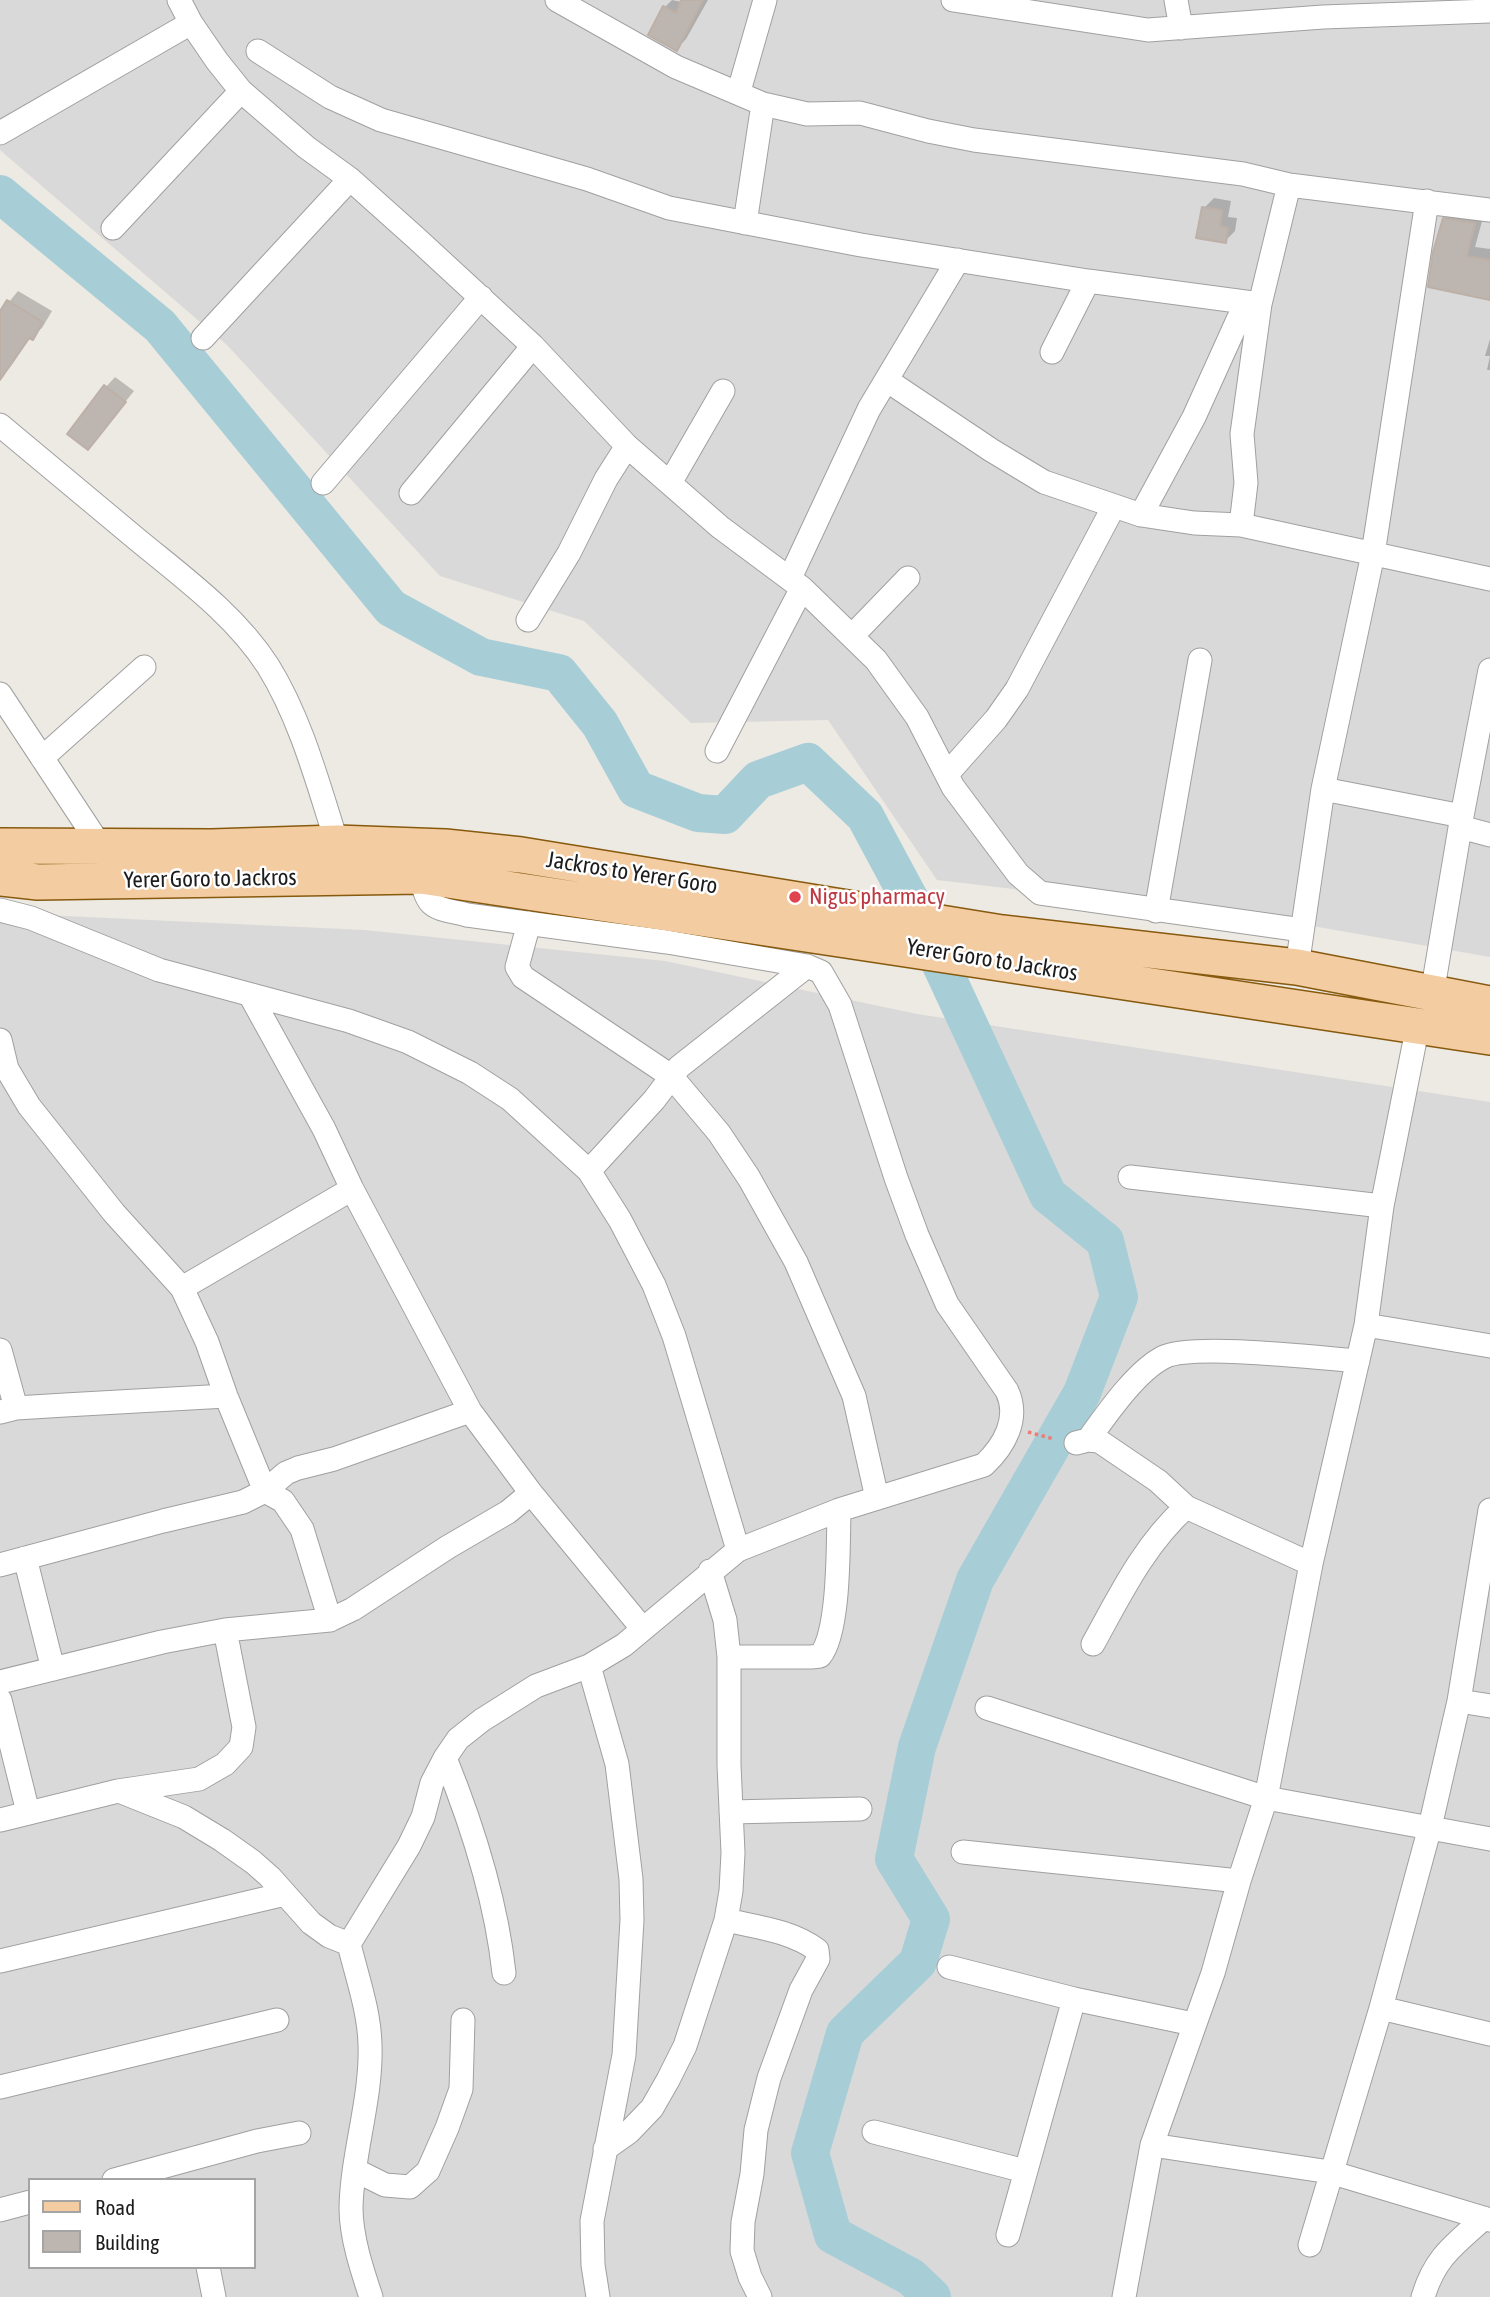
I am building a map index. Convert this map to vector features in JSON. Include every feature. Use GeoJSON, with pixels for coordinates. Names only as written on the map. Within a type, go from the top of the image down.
{"type":"FeatureCollection","features":[{"type":"Feature","properties":{"kind":"main road","name":"Jackros to Yerer Goro"},"geometry":{"type":"LineString","coordinates":[[0,846],[445,846],[522,855],[1002,933],[1297,967],[1425,1009]]}},
{"type":"Feature","properties":{"kind":"main road","name":"Yerer Goro to Jackros"},"geometry":{"type":"LineString","coordinates":[[0,878],[51,882],[421,876],[1347,1015],[1425,1009],[1490,1037]]}},
{"type":"Feature","properties":{"kind":"main road"},"geometry":{"type":"LineString","coordinates":[[1425,1009],[1490,1004]]}},
{"type":"Feature","properties":{"kind":"street"},"geometry":{"type":"LineString","coordinates":[[179,0],[191,23],[241,91],[350,179],[533,346],[627,446],[720,527],[796,583],[876,660],[918,717],[960,797],[1018,874],[1040,893],[1301,930]]}},
{"type":"Feature","properties":{"kind":"street"},"geometry":{"type":"LineString","coordinates":[[557,0],[676,67],[763,104],[807,114],[860,113],[974,140],[1243,174],[1289,185],[1490,210]]}},
{"type":"Feature","properties":{"kind":"street"},"geometry":{"type":"LineString","coordinates":[[739,92],[765,0]]}},
{"type":"Feature","properties":{"kind":"street"},"geometry":{"type":"LineString","coordinates":[[953,0],[1148,30],[1324,9],[1490,11]]}},
{"type":"Feature","properties":{"kind":"street"},"geometry":{"type":"LineString","coordinates":[[1176,0],[1181,28]]}},
{"type":"Feature","properties":{"kind":"street"},"geometry":{"type":"LineString","coordinates":[[0,133],[191,23]]}},
{"type":"Feature","properties":{"kind":"street"},"geometry":{"type":"LineString","coordinates":[[258,51],[330,97],[381,120],[587,179],[669,208],[861,245],[1088,281],[1253,303]]}},
{"type":"Feature","properties":{"kind":"street"},"geometry":{"type":"LineString","coordinates":[[113,228],[241,91]]}},
{"type":"Feature","properties":{"kind":"street"},"geometry":{"type":"LineString","coordinates":[[745,223],[763,104]]}},
{"type":"Feature","properties":{"kind":"street"},"geometry":{"type":"LineString","coordinates":[[203,338],[350,179]]}},
{"type":"Feature","properties":{"kind":"street"},"geometry":{"type":"LineString","coordinates":[[1141,516],[1253,303],[1289,185]]}},
{"type":"Feature","properties":{"kind":"street"},"geometry":{"type":"LineString","coordinates":[[1297,967],[1323,789],[1373,554],[1427,201]]}},
{"type":"Feature","properties":{"kind":"street"},"geometry":{"type":"LineString","coordinates":[[717,751],[796,583],[869,409],[958,260]]}},
{"type":"Feature","properties":{"kind":"street"},"geometry":{"type":"LineString","coordinates":[[1052,352],[1088,281]]}},
{"type":"Feature","properties":{"kind":"street"},"geometry":{"type":"LineString","coordinates":[[323,483],[481,297]]}},
{"type":"Feature","properties":{"kind":"street"},"geometry":{"type":"LineString","coordinates":[[1241,525],[1246,483],[1242,434],[1253,303]]}},
{"type":"Feature","properties":{"kind":"street"},"geometry":{"type":"LineString","coordinates":[[411,493],[533,346]]}},
{"type":"Feature","properties":{"kind":"street"},"geometry":{"type":"LineString","coordinates":[[888,381],[1044,482],[1141,516],[1194,523],[1241,525],[1490,579]]}},
{"type":"Feature","properties":{"kind":"street"},"geometry":{"type":"LineString","coordinates":[[670,483],[723,391]]}},
{"type":"Feature","properties":{"kind":"street"},"geometry":{"type":"LineString","coordinates":[[0,425],[178,573],[242,633],[267,665],[284,695],[313,771],[350,844]]}},
{"type":"Feature","properties":{"kind":"street"},"geometry":{"type":"LineString","coordinates":[[528,620],[569,553],[606,479],[627,446]]}},
{"type":"Feature","properties":{"kind":"street"},"geometry":{"type":"LineString","coordinates":[[948,774],[996,719],[1017,689],[1114,506]]}},
{"type":"Feature","properties":{"kind":"street"},"geometry":{"type":"LineString","coordinates":[[852,636],[908,578]]}},
{"type":"Feature","properties":{"kind":"street"},"geometry":{"type":"LineString","coordinates":[[1156,911],[1200,660]]}},
{"type":"Feature","properties":{"kind":"street"},"geometry":{"type":"LineString","coordinates":[[42,758],[144,667]]}},
{"type":"Feature","properties":{"kind":"street"},"geometry":{"type":"LineString","coordinates":[[1124,2297],[1152,2145],[1213,1973],[1266,1798],[1311,1564],[1366,1325],[1382,1206],[1425,1009],[1490,670]]}},
{"type":"Feature","properties":{"kind":"street"},"geometry":{"type":"LineString","coordinates":[[0,694],[101,847]]}},
{"type":"Feature","properties":{"kind":"street"},"geometry":{"type":"LineString","coordinates":[[1323,789],[1461,822],[1490,835]]}},
{"type":"Feature","properties":{"kind":"street"},"geometry":{"type":"LineString","coordinates":[[371,2297],[356,2242],[351,2210],[365,2111],[370,2045],[366,2013],[349,1944],[409,1846],[423,1817],[432,1783],[444,1758],[458,1739],[503,1706],[536,1686],[589,1666],[624,1645],[738,1550],[839,1510],[984,1465],[1000,1450],[1013,1417],[1013,1403],[1007,1391],[947,1304],[917,1235],[839,1005],[821,972],[807,966],[667,942],[467,915],[437,907],[425,897],[421,876]]}},
{"type":"Feature","properties":{"kind":"street"},"geometry":{"type":"LineString","coordinates":[[0,910],[31,918],[159,970],[349,1021],[408,1042],[470,1073],[510,1098],[589,1171],[620,1220],[654,1285],[674,1336],[738,1550]]}},
{"type":"Feature","properties":{"kind":"street"},"geometry":{"type":"LineString","coordinates":[[529,923],[517,967],[523,977],[671,1076],[719,1133],[750,1178],[796,1262],[854,1396],[877,1498]]}},
{"type":"Feature","properties":{"kind":"street"},"geometry":{"type":"LineString","coordinates":[[589,1171],[654,1100],[671,1076],[694,1054],[807,966]]}},
{"type":"Feature","properties":{"kind":"street"},"geometry":{"type":"LineString","coordinates":[[250,995],[324,1129],[352,1189],[470,1411],[531,1493],[642,1628]]}},
{"type":"Feature","properties":{"kind":"street"},"geometry":{"type":"LineString","coordinates":[[0,1040],[3,1071],[114,1213],[181,1288],[206,1342],[265,1491],[283,1501],[302,1529],[330,1620]]}},
{"type":"Feature","properties":{"kind":"street"},"geometry":{"type":"LineString","coordinates":[[1130,1177],[1382,1206]]}},
{"type":"Feature","properties":{"kind":"street"},"geometry":{"type":"LineString","coordinates":[[181,1288],[352,1189]]}},
{"type":"Feature","properties":{"kind":"street"},"geometry":{"type":"LineString","coordinates":[[1366,1325],[1490,1346]]}},
{"type":"Feature","properties":{"kind":"street"},"geometry":{"type":"LineString","coordinates":[[0,1350],[8,1410],[226,1396]]}},
{"type":"Feature","properties":{"kind":"street"},"geometry":{"type":"LineString","coordinates":[[1081,1442],[1139,1377],[1164,1357],[1204,1352],[1358,1361]]}},
{"type":"Feature","properties":{"kind":"street"},"geometry":{"type":"LineString","coordinates":[[0,1565],[243,1502],[265,1491],[286,1473],[298,1468],[334,1459],[470,1411]]}},
{"type":"Feature","properties":{"kind":"street"},"geometry":{"type":"LineString","coordinates":[[1081,1442],[1099,1441],[1158,1481],[1186,1507],[1311,1564]]}},
{"type":"Feature","properties":{"kind":"street"},"geometry":{"type":"LineString","coordinates":[[0,1682],[162,1642],[225,1630],[330,1620],[353,1609],[448,1547],[508,1512],[531,1493]]}},
{"type":"Feature","properties":{"kind":"street"},"geometry":{"type":"LineString","coordinates":[[1093,1644],[1142,1555],[1168,1523],[1186,1507]]}},
{"type":"Feature","properties":{"kind":"street"},"geometry":{"type":"LineString","coordinates":[[729,1657],[811,1657],[821,1656],[827,1649],[832,1629],[839,1510]]}},
{"type":"Feature","properties":{"kind":"street"},"geometry":{"type":"LineString","coordinates":[[1310,2245],[1381,2008],[1430,1827],[1459,1701],[1486,1554],[1490,1510]]}},
{"type":"Feature","properties":{"kind":"street"},"geometry":{"type":"LineString","coordinates":[[25,1558],[53,1669]]}},
{"type":"Feature","properties":{"kind":"street"},"geometry":{"type":"LineString","coordinates":[[605,2149],[629,2132],[652,2108],[668,2080],[685,2046],[726,1920],[732,1866],[729,1657],[725,1620],[710,1571]]}},
{"type":"Feature","properties":{"kind":"street"},"geometry":{"type":"LineString","coordinates":[[0,1820],[118,1791],[199,1779],[225,1764],[241,1747],[244,1727],[225,1630]]}},
{"type":"Feature","properties":{"kind":"street"},"geometry":{"type":"LineString","coordinates":[[589,1666],[617,1765],[631,1879],[632,1920],[624,2055],[592,2221],[593,2265],[598,2297]]}},
{"type":"Feature","properties":{"kind":"street"},"geometry":{"type":"LineString","coordinates":[[0,1700],[28,1812]]}},
{"type":"Feature","properties":{"kind":"street"},"geometry":{"type":"LineString","coordinates":[[1459,1701],[1490,1706]]}},
{"type":"Feature","properties":{"kind":"street"},"geometry":{"type":"LineString","coordinates":[[987,1708],[1266,1798],[1490,1839]]}},
{"type":"Feature","properties":{"kind":"street"},"geometry":{"type":"LineString","coordinates":[[444,1758],[468,1816],[499,1933],[504,1973]]}},
{"type":"Feature","properties":{"kind":"street"},"geometry":{"type":"LineString","coordinates":[[118,1791],[160,1806],[203,1829],[253,1862],[311,1923],[329,1936],[349,1944]]}},
{"type":"Feature","properties":{"kind":"street"},"geometry":{"type":"LineString","coordinates":[[731,1812],[860,1809]]}},
{"type":"Feature","properties":{"kind":"street"},"geometry":{"type":"LineString","coordinates":[[963,1852],[1239,1881]]}},
{"type":"Feature","properties":{"kind":"street"},"geometry":{"type":"LineString","coordinates":[[0,1961],[285,1894]]}},
{"type":"Feature","properties":{"kind":"street"},"geometry":{"type":"LineString","coordinates":[[726,1920],[780,1932],[808,1944],[817,1951],[818,1959],[801,1990],[786,2027],[756,2130],[752,2174],[743,2222],[742,2251],[760,2297]]}},
{"type":"Feature","properties":{"kind":"street"},"geometry":{"type":"LineString","coordinates":[[949,1967],[1074,1999],[1193,2024]]}},
{"type":"Feature","properties":{"kind":"street"},"geometry":{"type":"LineString","coordinates":[[1008,2235],[1074,1999]]}},
{"type":"Feature","properties":{"kind":"street"},"geometry":{"type":"LineString","coordinates":[[1381,2008],[1490,2034]]}},
{"type":"Feature","properties":{"kind":"street"},"geometry":{"type":"LineString","coordinates":[[0,2087],[277,2020]]}},
{"type":"Feature","properties":{"kind":"street"},"geometry":{"type":"LineString","coordinates":[[355,2170],[385,2185],[410,2187],[428,2171],[461,2089],[463,2020]]}},
{"type":"Feature","properties":{"kind":"street"},"geometry":{"type":"LineString","coordinates":[[874,2132],[1025,2171]]}},
{"type":"Feature","properties":{"kind":"street"},"geometry":{"type":"LineString","coordinates":[[129,2178],[189,2170],[299,2133]]}},
{"type":"Feature","properties":{"kind":"street"},"geometry":{"type":"LineString","coordinates":[[1152,2145],[1331,2172],[1487,2219]]}},
{"type":"Feature","properties":{"kind":"street"},"geometry":{"type":"LineString","coordinates":[[0,2210],[28,2203]]}},
{"type":"Feature","properties":{"kind":"street"},"geometry":{"type":"LineString","coordinates":[[1423,2297],[1430,2273],[1442,2257],[1487,2219]]}},
{"type":"Feature","properties":{"kind":"street"},"geometry":{"type":"LineString","coordinates":[[208,2269],[214,2297]]}},
{"type":"Feature","properties":{"kind":"path"},"geometry":{"type":"LineString","coordinates":[[1019,1429],[1081,1442]]}},
{"type":"Feature","properties":{"kind":"shaded area"},"geometry":{"type":"Polygon","coordinates":[[[0,0],[1490,0],[1490,957],[1278,920],[937,880],[828,720],[691,723],[584,621],[440,576],[228,346],[0,150],[0,0]]]}},
{"type":"Feature","properties":{"kind":"shaded area"},"geometry":{"type":"Polygon","coordinates":[[[0,913],[364,930],[665,961],[917,1014],[1490,1102],[1490,2297],[0,2297],[0,913]]]}},
{"type":"Feature","properties":{"kind":"building"},"geometry":{"type":"Polygon","coordinates":[[[681,0],[703,0],[677,51],[648,35],[663,6],[676,13],[681,0]]]}},
{"type":"Feature","properties":{"kind":"building"},"geometry":{"type":"Polygon","coordinates":[[[1202,207],[1222,210],[1220,226],[1228,228],[1226,243],[1196,238],[1202,207]]]}},
{"type":"Feature","properties":{"kind":"building"},"geometry":{"type":"Polygon","coordinates":[[[1443,218],[1475,223],[1467,256],[1490,260],[1490,300],[1428,287],[1433,252],[1443,218]]]}},
{"type":"Feature","properties":{"kind":"building"},"geometry":{"type":"Polygon","coordinates":[[[7,300],[43,322],[33,340],[29,338],[0,380],[0,311],[7,300]]]}},
{"type":"Feature","properties":{"kind":"building"},"geometry":{"type":"Polygon","coordinates":[[[104,385],[126,402],[88,450],[67,434],[104,385]]]}},
{"type":"Feature","properties":{"kind":"waterway"},"geometry":{"type":"LineString","coordinates":[[0,194],[160,326],[391,608],[481,657],[559,673],[600,724],[636,789],[698,813],[725,815],[758,780],[808,762],[865,816],[916,911],[1048,1195],[1105,1241],[1119,1297],[1082,1393],[975,1580],[917,1747],[894,1859],[931,1919],[918,1962],[845,2033],[810,2153],[833,2235],[911,2277],[932,2297]]}},
{"type":"Feature","properties":{"kind":"place","name":"Nigus pharmacy"},"geometry":{"type":"Point","coordinates":[795,897]}}]}
